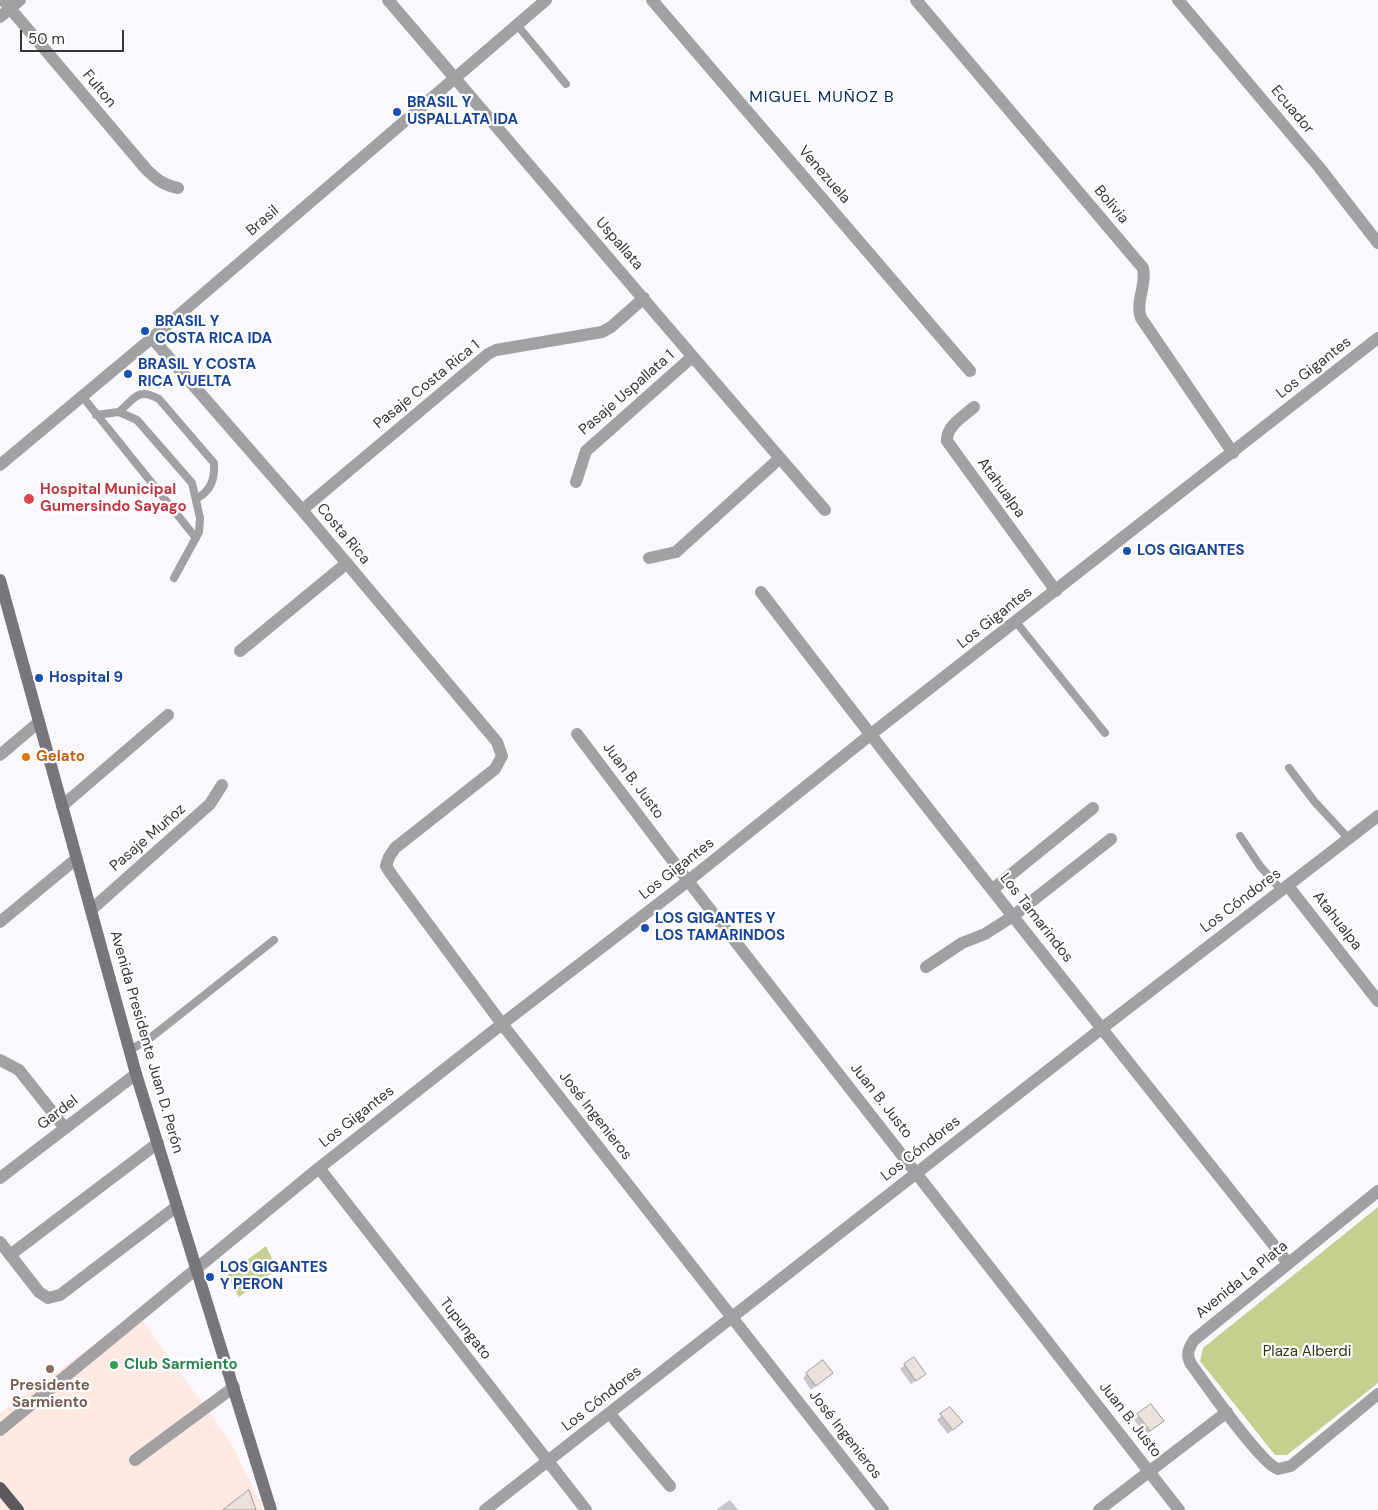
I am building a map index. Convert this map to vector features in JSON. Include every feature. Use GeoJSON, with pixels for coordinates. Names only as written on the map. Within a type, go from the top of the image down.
{"type":"FeatureCollection","features":[{"type":"Feature","properties":{"kind":"main road","name":"Avenida Presidente Juan D. Perón"},"geometry":{"type":"LineString","coordinates":[[0,580],[136,1074],[196,1270],[210,1307],[271,1510]]}},
{"type":"Feature","properties":{"kind":"main road"},"geometry":{"type":"LineString","coordinates":[[0,1488],[18,1510]]}},
{"type":"Feature","properties":{"kind":"street","name":"Uspallata"},"geometry":{"type":"LineString","coordinates":[[388,0],[825,510]]}},
{"type":"Feature","properties":{"kind":"street","name":"Brasil"},"geometry":{"type":"LineString","coordinates":[[0,465],[152,338],[546,0]]}},
{"type":"Feature","properties":{"kind":"street","name":"Venezuela"},"geometry":{"type":"LineString","coordinates":[[652,0],[970,371]]}},
{"type":"Feature","properties":{"kind":"street","name":"Bolivia"},"geometry":{"type":"LineString","coordinates":[[916,0],[1143,268],[1144,276],[1138,304],[1141,318],[1233,453]]}},
{"type":"Feature","properties":{"kind":"street","name":"Ecuador"},"geometry":{"type":"LineString","coordinates":[[1178,0],[1319,167],[1378,243]]}},
{"type":"Feature","properties":{"kind":"street"},"geometry":{"type":"LineString","coordinates":[[0,17],[11,3]]}},
{"type":"Feature","properties":{"kind":"street","name":"Fulton"},"geometry":{"type":"LineString","coordinates":[[11,3],[146,169],[159,181],[168,186],[178,188]]}},
{"type":"Feature","properties":{"kind":"street","name":"Pasaje Costa Rica 1"},"geometry":{"type":"LineString","coordinates":[[302,510],[488,354],[496,350],[602,332],[610,328],[644,298]]}},
{"type":"Feature","properties":{"kind":"street","name":"Costa Rica"},"geometry":{"type":"LineString","coordinates":[[152,338],[302,510],[497,742],[502,756]]}},
{"type":"Feature","properties":{"kind":"street","name":"Los Gigantes"},"geometry":{"type":"LineString","coordinates":[[0,1430],[319,1168],[688,881],[870,735],[1378,338]]}},
{"type":"Feature","properties":{"kind":"street","name":"Pasaje Uspallata 1"},"geometry":{"type":"LineString","coordinates":[[576,482],[586,451],[692,357]]}},
{"type":"Feature","properties":{"kind":"street","name":"Atahualpa"},"geometry":{"type":"LineString","coordinates":[[974,406],[951,428],[947,435],[947,442],[1056,591]]}},
{"type":"Feature","properties":{"kind":"street"},"geometry":{"type":"LineString","coordinates":[[649,558],[676,552],[780,458]]}},
{"type":"Feature","properties":{"kind":"street"},"geometry":{"type":"LineString","coordinates":[[240,651],[346,563]]}},
{"type":"Feature","properties":{"kind":"street","name":"Los Tamarindos"},"geometry":{"type":"LineString","coordinates":[[761,592],[870,735],[1288,1263]]}},
{"type":"Feature","properties":{"kind":"street"},"geometry":{"type":"LineString","coordinates":[[62,806],[168,715]]}},
{"type":"Feature","properties":{"kind":"street"},"geometry":{"type":"LineString","coordinates":[[0,755],[39,722]]}},
{"type":"Feature","properties":{"kind":"street","name":"Juan B. Justo"},"geometry":{"type":"LineString","coordinates":[[577,734],[688,881],[1179,1510]]}},
{"type":"Feature","properties":{"kind":"street","name":"José Ingenieros"},"geometry":{"type":"LineString","coordinates":[[502,756],[495,769],[395,848],[386,866],[502,1024],[883,1510]]}},
{"type":"Feature","properties":{"kind":"street","name":"Pasaje Muñoz"},"geometry":{"type":"LineString","coordinates":[[91,910],[210,804],[222,785]]}},
{"type":"Feature","properties":{"kind":"street"},"geometry":{"type":"LineString","coordinates":[[993,889],[1094,808]]}},
{"type":"Feature","properties":{"kind":"street","name":"Los Cóndores"},"geometry":{"type":"LineString","coordinates":[[485,1510],[1101,1029],[1378,816]]}},
{"type":"Feature","properties":{"kind":"street"},"geometry":{"type":"LineString","coordinates":[[926,966],[962,943],[985,934],[1013,916],[1111,839]]}},
{"type":"Feature","properties":{"kind":"street"},"geometry":{"type":"LineString","coordinates":[[0,922],[76,859]]}},
{"type":"Feature","properties":{"kind":"street","name":"Atahualpa"},"geometry":{"type":"LineString","coordinates":[[1285,888],[1378,1001]]}},
{"type":"Feature","properties":{"kind":"street"},"geometry":{"type":"LineString","coordinates":[[0,1060],[19,1070],[65,1128]]}},
{"type":"Feature","properties":{"kind":"street","name":"Gardel"},"geometry":{"type":"LineString","coordinates":[[0,1178],[136,1074]]}},
{"type":"Feature","properties":{"kind":"street"},"geometry":{"type":"LineString","coordinates":[[10,1255],[158,1143]]}},
{"type":"Feature","properties":{"kind":"street","name":"Tupungato"},"geometry":{"type":"LineString","coordinates":[[319,1168],[586,1510]]}},
{"type":"Feature","properties":{"kind":"street","name":"Avenida La Plata"},"geometry":{"type":"LineString","coordinates":[[1378,1191],[1194,1340],[1190,1346],[1188,1358],[1266,1462],[1278,1469],[1291,1466],[1378,1394]]}},
{"type":"Feature","properties":{"kind":"street"},"geometry":{"type":"LineString","coordinates":[[0,1242],[39,1292],[48,1298],[60,1295],[176,1207]]}},
{"type":"Feature","properties":{"kind":"street"},"geometry":{"type":"LineString","coordinates":[[135,1460],[234,1387]]}},
{"type":"Feature","properties":{"kind":"street"},"geometry":{"type":"LineString","coordinates":[[1099,1510],[1227,1412]]}},
{"type":"Feature","properties":{"kind":"street"},"geometry":{"type":"LineString","coordinates":[[610,1414],[670,1486]]}},
{"type":"Feature","properties":{"kind":"lane"},"geometry":{"type":"LineString","coordinates":[[517,25],[566,84]]}},
{"type":"Feature","properties":{"kind":"lane"},"geometry":{"type":"LineString","coordinates":[[119,412],[140,394],[147,392],[159,399],[214,463],[215,476],[203,495],[196,499]]}},
{"type":"Feature","properties":{"kind":"lane"},"geometry":{"type":"LineString","coordinates":[[82,396],[196,538]]}},
{"type":"Feature","properties":{"kind":"lane"},"geometry":{"type":"LineString","coordinates":[[96,415],[119,412],[137,420],[192,483],[200,518],[199,532],[174,578]]}},
{"type":"Feature","properties":{"kind":"lane"},"geometry":{"type":"LineString","coordinates":[[1016,622],[1105,733]]}},
{"type":"Feature","properties":{"kind":"lane"},"geometry":{"type":"LineString","coordinates":[[1289,768],[1314,801],[1349,839]]}},
{"type":"Feature","properties":{"kind":"lane"},"geometry":{"type":"LineString","coordinates":[[1240,836],[1260,866],[1285,888]]}},
{"type":"Feature","properties":{"kind":"lane"},"geometry":{"type":"LineString","coordinates":[[130,1050],[149,1038],[274,940]]}},
{"type":"Feature","properties":{"kind":"shaded area"},"geometry":{"type":"Polygon","coordinates":[[[137,1313],[230,1441],[264,1510],[0,1510],[0,1413],[137,1313]]]}},
{"type":"Feature","properties":{"kind":"green space","name":"Plaza Alberdi"},"geometry":{"type":"Polygon","coordinates":[[[1378,1207],[1378,1383],[1287,1455],[1275,1455],[1200,1361],[1203,1348],[1378,1207]]]}},
{"type":"Feature","properties":{"kind":"green space"},"geometry":{"type":"Polygon","coordinates":[[[266,1246],[277,1269],[239,1297],[227,1275],[266,1246]]]}},
{"type":"Feature","properties":{"kind":"building"},"geometry":{"type":"Polygon","coordinates":[[[914,1357],[926,1374],[916,1381],[904,1364],[914,1357]]]}},
{"type":"Feature","properties":{"kind":"building"},"geometry":{"type":"Polygon","coordinates":[[[823,1360],[833,1373],[816,1386],[806,1373],[823,1360]]]}},
{"type":"Feature","properties":{"kind":"building"},"geometry":{"type":"Polygon","coordinates":[[[1151,1404],[1164,1421],[1150,1431],[1137,1414],[1151,1404]]]}},
{"type":"Feature","properties":{"kind":"building"},"geometry":{"type":"Polygon","coordinates":[[[950,1407],[963,1422],[953,1430],[940,1414],[950,1407]]]}},
{"type":"Feature","properties":{"kind":"building"},"geometry":{"type":"Polygon","coordinates":[[[249,1490],[256,1510],[223,1510],[249,1490]]]}},
{"type":"Feature","properties":{"kind":"place","name":"BRASIL Y USPALLATA IDA"},"geometry":{"type":"Point","coordinates":[397,112]}},
{"type":"Feature","properties":{"kind":"place","name":"BRASIL Y COSTA RICA IDA"},"geometry":{"type":"Point","coordinates":[145,331]}},
{"type":"Feature","properties":{"kind":"place","name":"BRASIL Y COSTA RICA VUELTA"},"geometry":{"type":"Point","coordinates":[128,374]}},
{"type":"Feature","properties":{"kind":"place","name":"Hospital Municipal Gumersindo Sayago"},"geometry":{"type":"Point","coordinates":[29,499]}},
{"type":"Feature","properties":{"kind":"place","name":"LOS GIGANTES"},"geometry":{"type":"Point","coordinates":[1127,551]}},
{"type":"Feature","properties":{"kind":"place","name":"Hospital 9"},"geometry":{"type":"Point","coordinates":[39,678]}},
{"type":"Feature","properties":{"kind":"place","name":"Gelato"},"geometry":{"type":"Point","coordinates":[26,757]}},
{"type":"Feature","properties":{"kind":"place","name":"LOS GIGANTES Y LOS TAMARINDOS"},"geometry":{"type":"Point","coordinates":[645,928]}},
{"type":"Feature","properties":{"kind":"place","name":"LOS GIGANTES Y PERON"},"geometry":{"type":"Point","coordinates":[210,1277]}},
{"type":"Feature","properties":{"kind":"place","name":"Club Sarmiento"},"geometry":{"type":"Point","coordinates":[114,1365]}},
{"type":"Feature","properties":{"kind":"place","name":"Presidente Sarmiento"},"geometry":{"type":"Point","coordinates":[50,1369]}},
{"type":"Feature","properties":{"kind":"district","name":"MIGUEL MUÑOZ B"},"geometry":{"type":"Point","coordinates":[822,98]}}]}
